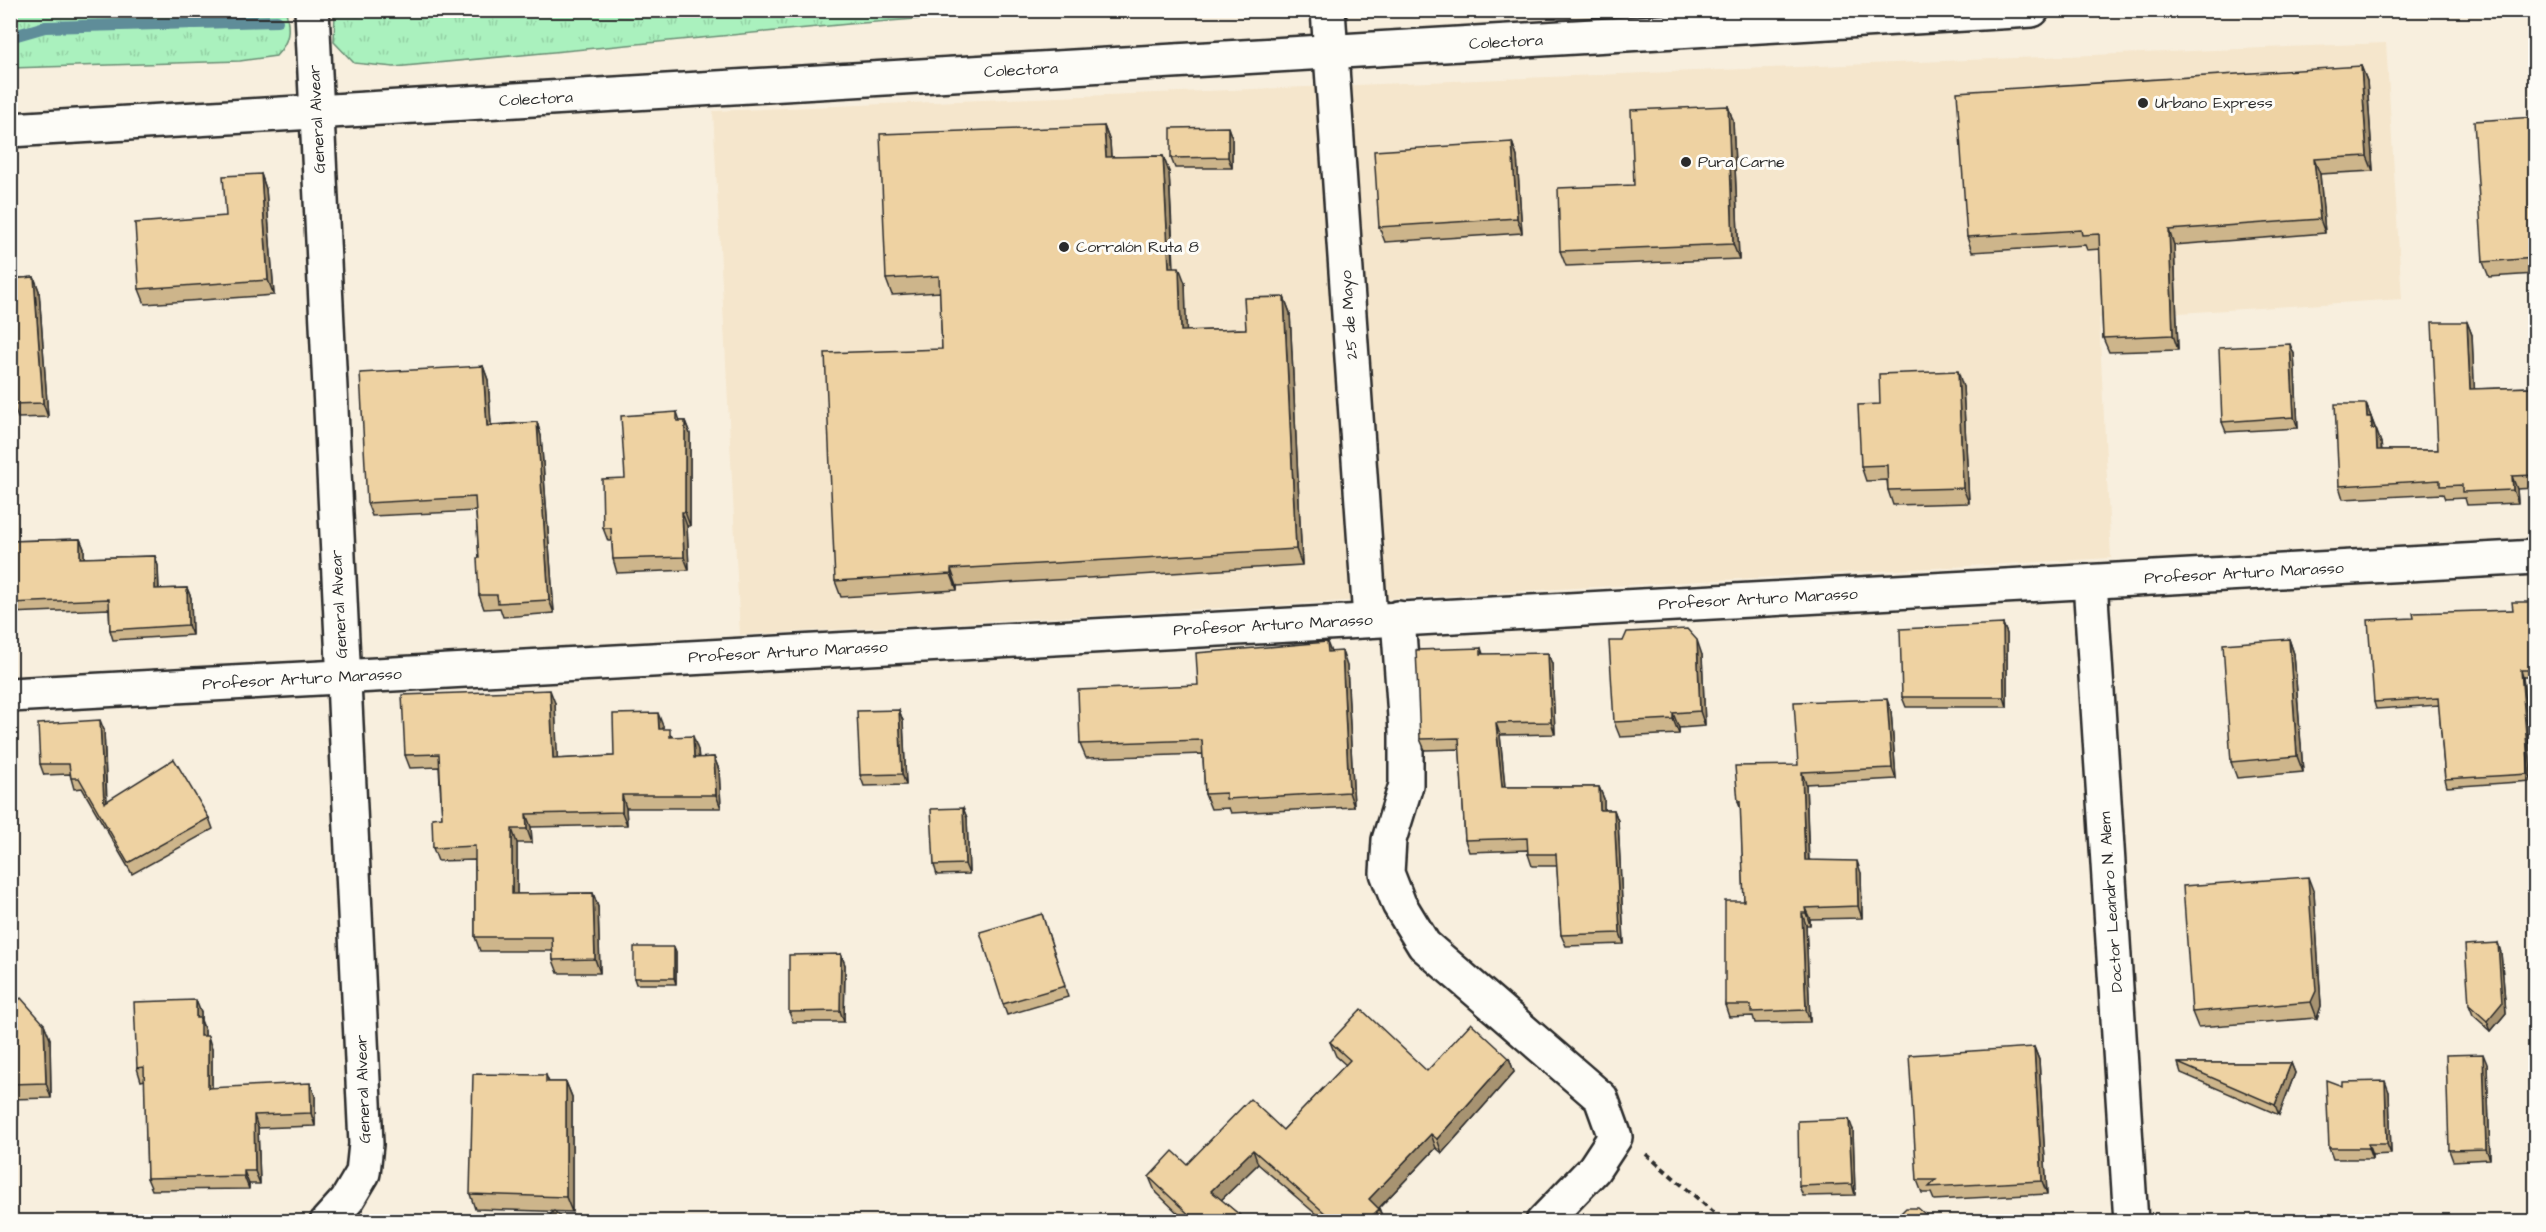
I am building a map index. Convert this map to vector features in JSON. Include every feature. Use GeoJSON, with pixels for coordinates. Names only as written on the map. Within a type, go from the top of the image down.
{"type":"FeatureCollection","features":[{"type":"Feature","properties":{"kind":"street","name":"General Alvear"},"geometry":{"type":"LineString","coordinates":[[312,10],[366,1144],[363,1173],[347,1200],[327,1221]]}},
{"type":"Feature","properties":{"kind":"street","name":"25 de Mayo"},"geometry":{"type":"LineString","coordinates":[[1328,10],[1384,619],[1403,676],[1406,785],[1389,840],[1387,873],[1399,904],[1424,945],[1601,1098],[1615,1137]]}},
{"type":"Feature","properties":{"kind":"street","name":"Colectora"},"geometry":{"type":"LineString","coordinates":[[10,130],[2032,10]]}},
{"type":"Feature","properties":{"kind":"street","name":"Profesor Arturo Marasso"},"geometry":{"type":"LineString","coordinates":[[10,695],[2535,557]]}},
{"type":"Feature","properties":{"kind":"street","name":"Doctor Leandro N. Alem"},"geometry":{"type":"LineString","coordinates":[[2090,582],[2131,1221]]}},
{"type":"Feature","properties":{"kind":"street"},"geometry":{"type":"LineString","coordinates":[[1543,1221],[1594,1169],[1615,1137]]}},
{"type":"Feature","properties":{"kind":"path"},"geometry":{"type":"LineString","coordinates":[[1615,1137],[1632,1142],[1725,1221]]}},
{"type":"Feature","properties":{"kind":"shaded area"},"geometry":{"type":"Polygon","coordinates":[[[2386,43],[2402,299],[2099,318],[2111,558],[740,635],[713,111],[2386,43]]]}},
{"type":"Feature","properties":{"kind":"green space"},"geometry":{"type":"Polygon","coordinates":[[[11,10],[286,11],[288,30],[284,45],[276,56],[240,61],[11,68],[11,10]]]}},
{"type":"Feature","properties":{"kind":"green space"},"geometry":{"type":"Polygon","coordinates":[[[335,10],[1023,11],[849,24],[394,67],[354,63],[334,42],[335,10]]]}},
{"type":"Feature","properties":{"kind":"building"},"geometry":{"type":"Polygon","coordinates":[[[2361,66],[2367,156],[2314,159],[2320,219],[2169,230],[2173,335],[2103,338],[2099,234],[2082,235],[2081,230],[1967,237],[1957,92],[2361,66]]]}},
{"type":"Feature","properties":{"kind":"building","name":"Pura Carne"},"geometry":{"type":"Polygon","coordinates":[[[1728,106],[1733,244],[1560,251],[1558,188],[1634,185],[1631,110],[1728,106]]]}},
{"type":"Feature","properties":{"kind":"building"},"geometry":{"type":"Polygon","coordinates":[[[2535,117],[2535,258],[2483,262],[2474,121],[2535,117]]]}},
{"type":"Feature","properties":{"kind":"building"},"geometry":{"type":"Polygon","coordinates":[[[1104,126],[1106,157],[1163,156],[1169,267],[1179,267],[1181,331],[1246,329],[1244,298],[1284,297],[1296,549],[951,569],[951,574],[835,581],[825,353],[942,349],[939,276],[886,279],[880,134],[1104,126]]]}},
{"type":"Feature","properties":{"kind":"building"},"geometry":{"type":"Polygon","coordinates":[[[1228,127],[1228,157],[1171,158],[1171,128],[1228,127]]]}},
{"type":"Feature","properties":{"kind":"building"},"geometry":{"type":"Polygon","coordinates":[[[1512,142],[1517,218],[1379,227],[1374,151],[1512,142]]]}},
{"type":"Feature","properties":{"kind":"building"},"geometry":{"type":"Polygon","coordinates":[[[261,174],[268,280],[139,289],[135,223],[226,216],[223,176],[261,174]]]}},
{"type":"Feature","properties":{"kind":"building"},"geometry":{"type":"Polygon","coordinates":[[[34,277],[43,403],[13,404],[10,279],[34,277]]]}},
{"type":"Feature","properties":{"kind":"building"},"geometry":{"type":"Polygon","coordinates":[[[2432,322],[2467,322],[2470,389],[2534,387],[2535,384],[2535,475],[2512,476],[2513,490],[2462,492],[2462,485],[2440,486],[2440,480],[2339,486],[2335,404],[2366,404],[2367,417],[2371,417],[2372,429],[2376,429],[2377,450],[2438,450],[2432,322]]]}},
{"type":"Feature","properties":{"kind":"building"},"geometry":{"type":"Polygon","coordinates":[[[2290,344],[2294,417],[2222,422],[2219,348],[2290,344]]]}},
{"type":"Feature","properties":{"kind":"building"},"geometry":{"type":"Polygon","coordinates":[[[483,366],[487,426],[537,422],[549,600],[498,603],[497,595],[479,595],[475,497],[367,503],[360,373],[483,366]]]}},
{"type":"Feature","properties":{"kind":"building"},"geometry":{"type":"Polygon","coordinates":[[[1958,371],[1963,488],[1888,490],[1887,465],[1861,466],[1858,405],[1880,404],[1879,374],[1958,371]]]}},
{"type":"Feature","properties":{"kind":"building"},"geometry":{"type":"Polygon","coordinates":[[[677,412],[677,421],[685,421],[685,512],[682,512],[684,557],[613,559],[611,528],[603,528],[602,479],[625,478],[621,416],[677,412]]]}},
{"type":"Feature","properties":{"kind":"building"},"geometry":{"type":"Polygon","coordinates":[[[80,539],[80,558],[155,556],[155,589],[187,588],[188,625],[110,630],[109,599],[10,603],[10,541],[80,539]]]}},
{"type":"Feature","properties":{"kind":"building"},"geometry":{"type":"Polygon","coordinates":[[[2512,602],[2535,602],[2535,670],[2521,670],[2529,774],[2445,779],[2438,698],[2374,702],[2368,620],[2414,618],[2413,613],[2513,610],[2512,602]]]}},
{"type":"Feature","properties":{"kind":"building"},"geometry":{"type":"Polygon","coordinates":[[[2003,624],[2004,697],[1902,697],[1900,629],[2003,624]]]}},
{"type":"Feature","properties":{"kind":"building"},"geometry":{"type":"Polygon","coordinates":[[[1687,629],[1697,640],[1700,711],[1673,713],[1673,719],[1614,722],[1609,641],[1623,641],[1627,632],[1687,629]]]}},
{"type":"Feature","properties":{"kind":"building"},"geometry":{"type":"Polygon","coordinates":[[[2289,639],[2297,756],[2231,762],[2223,644],[2289,639]]]}},
{"type":"Feature","properties":{"kind":"building"},"geometry":{"type":"Polygon","coordinates":[[[1327,642],[1328,652],[1342,651],[1349,792],[1226,799],[1226,793],[1205,794],[1202,740],[1080,744],[1078,690],[1198,685],[1196,653],[1327,642]]]}},
{"type":"Feature","properties":{"kind":"building"},"geometry":{"type":"Polygon","coordinates":[[[1481,648],[1481,654],[1548,653],[1551,722],[1496,723],[1502,787],[1599,787],[1600,810],[1614,810],[1620,933],[1561,935],[1556,854],[1528,854],[1527,838],[1465,840],[1459,738],[1420,739],[1416,650],[1481,648]]]}},
{"type":"Feature","properties":{"kind":"building"},"geometry":{"type":"Polygon","coordinates":[[[550,690],[553,759],[614,756],[613,714],[658,713],[659,729],[670,729],[670,737],[693,736],[694,758],[714,757],[716,795],[622,795],[622,812],[526,814],[527,829],[512,829],[512,894],[593,893],[595,959],[553,960],[552,937],[475,937],[475,846],[433,848],[432,818],[442,817],[439,754],[405,755],[402,695],[550,690]]]}},
{"type":"Feature","properties":{"kind":"building"},"geometry":{"type":"Polygon","coordinates":[[[1887,699],[1892,768],[1802,772],[1805,860],[1857,861],[1858,906],[1805,908],[1806,913],[1802,913],[1806,1010],[1751,1012],[1751,1005],[1725,1005],[1725,901],[1744,901],[1740,801],[1738,802],[1735,766],[1798,765],[1794,702],[1887,699]]]}},
{"type":"Feature","properties":{"kind":"building"},"geometry":{"type":"Polygon","coordinates":[[[899,710],[902,774],[860,775],[857,711],[899,710]]]}},
{"type":"Feature","properties":{"kind":"building"},"geometry":{"type":"Polygon","coordinates":[[[100,720],[104,803],[174,759],[209,818],[128,863],[79,778],[71,778],[69,764],[40,764],[38,724],[100,720]]]}},
{"type":"Feature","properties":{"kind":"building"},"geometry":{"type":"Polygon","coordinates":[[[963,808],[965,864],[934,865],[931,809],[963,808]]]}},
{"type":"Feature","properties":{"kind":"building"},"geometry":{"type":"Polygon","coordinates":[[[2308,877],[2316,991],[2311,1002],[2192,1012],[2183,886],[2308,877]]]}},
{"type":"Feature","properties":{"kind":"building"},"geometry":{"type":"Polygon","coordinates":[[[1042,914],[1065,986],[1003,1004],[980,932],[1042,914]]]}},
{"type":"Feature","properties":{"kind":"building"},"geometry":{"type":"Polygon","coordinates":[[[2498,943],[2502,1003],[2487,1021],[2469,1005],[2465,945],[2498,943]]]}},
{"type":"Feature","properties":{"kind":"building"},"geometry":{"type":"Polygon","coordinates":[[[634,947],[674,947],[674,978],[634,978],[634,947]]]}},
{"type":"Feature","properties":{"kind":"building"},"geometry":{"type":"Polygon","coordinates":[[[841,954],[840,1011],[789,1012],[789,955],[841,954]]]}},
{"type":"Feature","properties":{"kind":"building"},"geometry":{"type":"Polygon","coordinates":[[[21,998],[44,1024],[46,1083],[10,1084],[10,1008],[21,998]]]}},
{"type":"Feature","properties":{"kind":"building"},"geometry":{"type":"Polygon","coordinates":[[[196,1000],[196,1018],[200,1018],[200,1036],[208,1036],[208,1088],[310,1083],[311,1113],[254,1115],[255,1171],[244,1171],[244,1176],[147,1178],[144,1067],[137,1068],[134,1002],[196,1000]]]}},
{"type":"Feature","properties":{"kind":"building"},"geometry":{"type":"Polygon","coordinates":[[[1361,1009],[1427,1071],[1471,1023],[1509,1058],[1437,1139],[1431,1134],[1369,1199],[1379,1209],[1367,1221],[1334,1221],[1253,1150],[1211,1191],[1247,1221],[1196,1221],[1149,1177],[1173,1151],[1187,1164],[1250,1099],[1283,1130],[1350,1060],[1330,1042],[1361,1009]]]}},
{"type":"Feature","properties":{"kind":"building"},"geometry":{"type":"Polygon","coordinates":[[[2034,1047],[2042,1181],[1929,1187],[1936,1180],[1917,1180],[1909,1055],[2034,1047]]]}},
{"type":"Feature","properties":{"kind":"building"},"geometry":{"type":"Polygon","coordinates":[[[2483,1054],[2486,1149],[2449,1150],[2446,1055],[2483,1054]]]}},
{"type":"Feature","properties":{"kind":"building"},"geometry":{"type":"Polygon","coordinates":[[[2178,1063],[2291,1063],[2275,1105],[2178,1063]]]}},
{"type":"Feature","properties":{"kind":"building"},"geometry":{"type":"Polygon","coordinates":[[[473,1074],[546,1075],[546,1082],[566,1082],[566,1197],[470,1194],[473,1074]]]}},
{"type":"Feature","properties":{"kind":"building"},"geometry":{"type":"Polygon","coordinates":[[[2326,1080],[2342,1086],[2342,1082],[2385,1081],[2387,1144],[2368,1144],[2368,1148],[2329,1148],[2326,1080]]]}},
{"type":"Feature","properties":{"kind":"building"},"geometry":{"type":"Polygon","coordinates":[[[1849,1119],[1852,1184],[1799,1186],[1798,1121],[1849,1119]]]}},
{"type":"Feature","properties":{"kind":"building"},"geometry":{"type":"Polygon","coordinates":[[[1906,1208],[1918,1208],[1933,1221],[1893,1221],[1906,1208]]]}},
{"type":"Feature","properties":{"kind":"building"},"geometry":{"type":"Polygon","coordinates":[[[554,1211],[565,1221],[544,1221],[554,1211]]]}},
{"type":"Feature","properties":{"kind":"waterway"},"geometry":{"type":"LineString","coordinates":[[10,37],[45,27],[277,21]]}},
{"type":"Feature","properties":{"kind":"place","name":"Urbano Express"},"geometry":{"type":"Point","coordinates":[2143,103]}},
{"type":"Feature","properties":{"kind":"place","name":"Pura Carne"},"geometry":{"type":"Point","coordinates":[1686,162]}},
{"type":"Feature","properties":{"kind":"place","name":"Corralón Ruta 8"},"geometry":{"type":"Point","coordinates":[1064,247]}}]}
